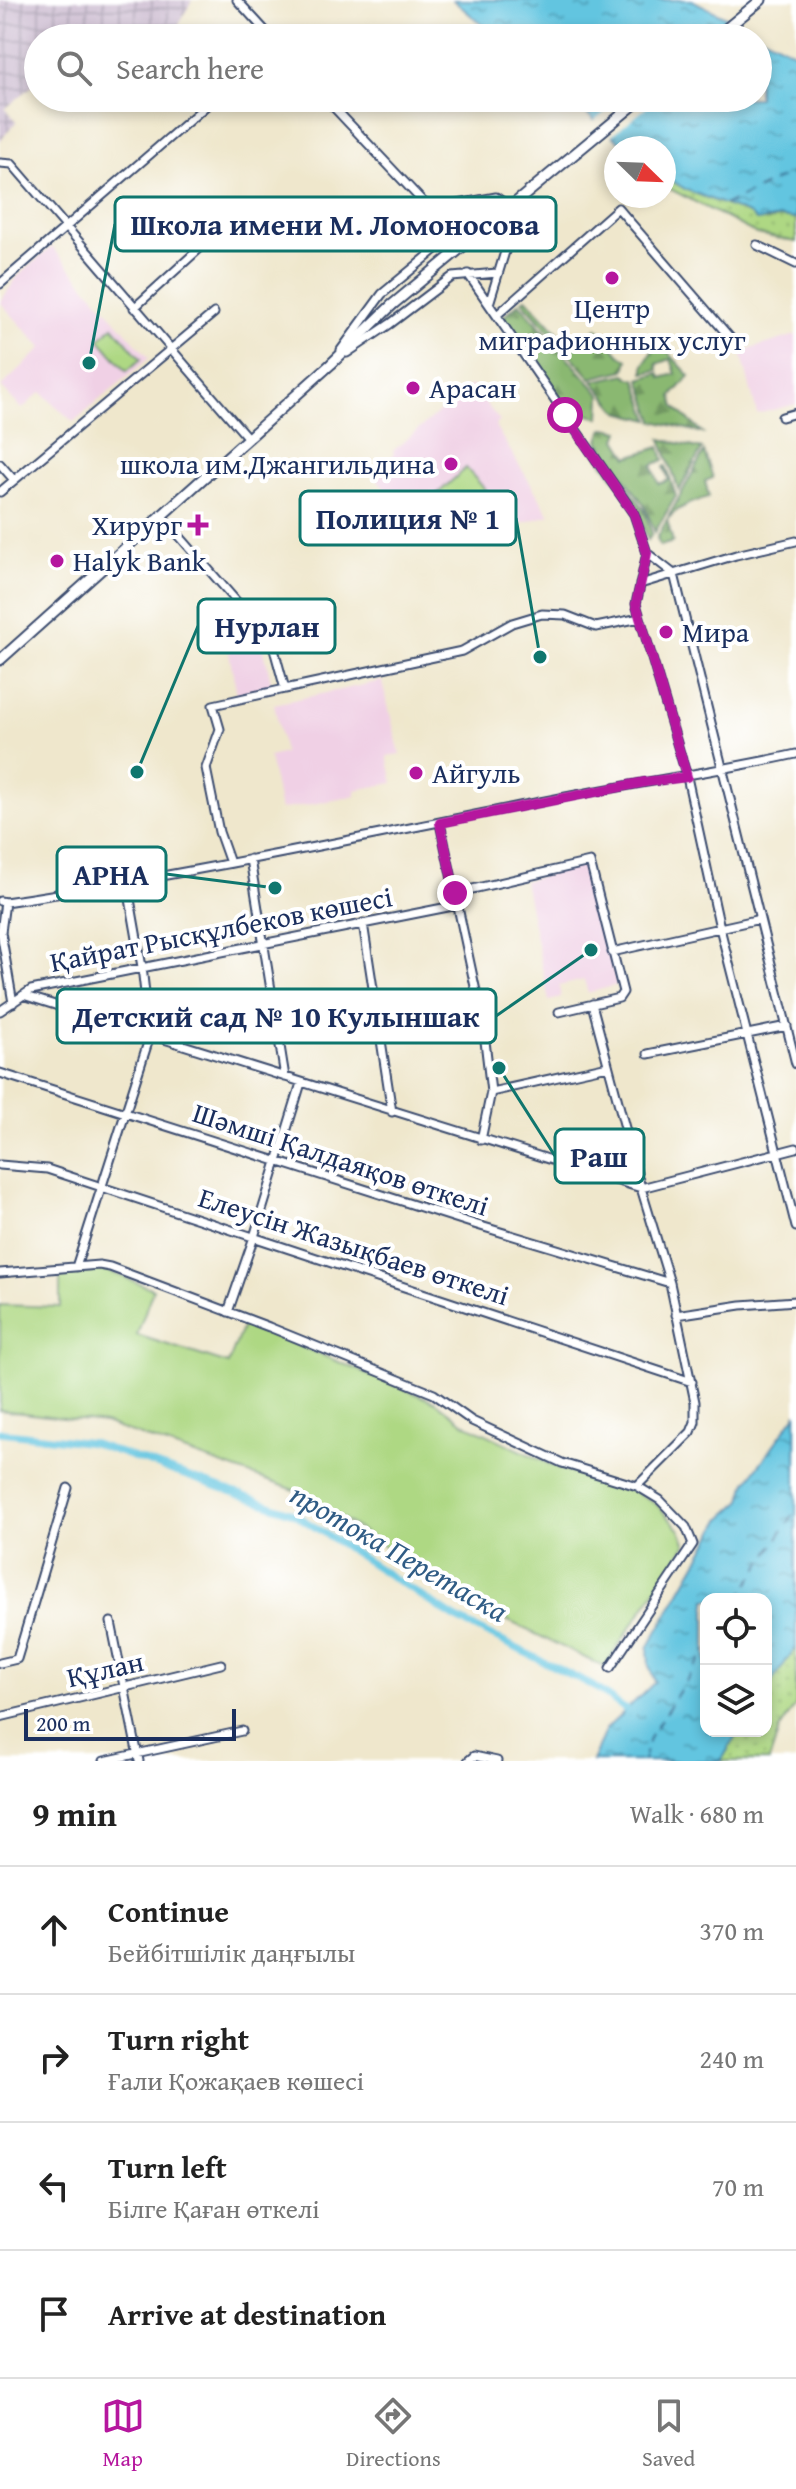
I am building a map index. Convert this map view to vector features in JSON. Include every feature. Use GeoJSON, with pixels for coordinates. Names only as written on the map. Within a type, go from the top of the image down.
{"type":"FeatureCollection","features":[{"type":"Feature","properties":{"kind":"main road"},"geometry":{"type":"LineString","coordinates":[[732,24],[761,0]]}},
{"type":"Feature","properties":{"kind":"main road"},"geometry":{"type":"LineString","coordinates":[[0,660],[331,364],[392,305],[625,112]]}},
{"type":"Feature","properties":{"kind":"street"},"geometry":{"type":"LineString","coordinates":[[242,2],[260,24]]}},
{"type":"Feature","properties":{"kind":"street"},"geometry":{"type":"LineString","coordinates":[[0,284],[199,112]]}},
{"type":"Feature","properties":{"kind":"street"},"geometry":{"type":"LineString","coordinates":[[338,112],[426,205],[440,211]]}},
{"type":"Feature","properties":{"kind":"street"},"geometry":{"type":"LineString","coordinates":[[0,163],[12,164],[247,437]]}},
{"type":"Feature","properties":{"kind":"street"},"geometry":{"type":"LineString","coordinates":[[331,364],[382,294],[440,246],[444,237],[439,221],[440,211],[447,206],[496,197],[514,210],[515,219],[489,304]]}},
{"type":"Feature","properties":{"kind":"street"},"geometry":{"type":"LineString","coordinates":[[497,315],[618,208],[733,341]]}},
{"type":"Feature","properties":{"kind":"street"},"geometry":{"type":"LineString","coordinates":[[757,245],[796,264]]}},
{"type":"Feature","properties":{"kind":"street"},"geometry":{"type":"LineString","coordinates":[[134,308],[199,249]]}},
{"type":"Feature","properties":{"kind":"street"},"geometry":{"type":"LineString","coordinates":[[331,364],[452,277],[497,273]]}},
{"type":"Feature","properties":{"kind":"street"},"geometry":{"type":"LineString","coordinates":[[468,274],[634,514],[647,553],[636,604],[687,777],[720,928],[796,1227]]}},
{"type":"Feature","properties":{"kind":"street"},"geometry":{"type":"LineString","coordinates":[[0,492],[214,313]]}},
{"type":"Feature","properties":{"kind":"street"},"geometry":{"type":"LineString","coordinates":[[782,417],[796,413]]}},
{"type":"Feature","properties":{"kind":"street"},"geometry":{"type":"LineString","coordinates":[[0,464],[14,480]]}},
{"type":"Feature","properties":{"kind":"street"},"geometry":{"type":"LineString","coordinates":[[161,515],[272,642],[285,689]]}},
{"type":"Feature","properties":{"kind":"street"},"geometry":{"type":"LineString","coordinates":[[640,584],[796,541]]}},
{"type":"Feature","properties":{"kind":"street"},"geometry":{"type":"LineString","coordinates":[[647,553],[674,574],[796,1064]]}},
{"type":"Feature","properties":{"kind":"street"},"geometry":{"type":"LineString","coordinates":[[230,863],[219,832],[206,768],[220,729],[213,705],[462,651],[512,623],[542,614],[565,615],[596,627],[640,618]]}},
{"type":"Feature","properties":{"kind":"street"},"geometry":{"type":"LineString","coordinates":[[13,1003],[1,932],[3,901],[230,863],[796,754]]}},
{"type":"Feature","properties":{"kind":"street"},"geometry":{"type":"LineString","coordinates":[[440,823],[483,1024],[491,1092],[481,1140]]}},
{"type":"Feature","properties":{"kind":"street"},"geometry":{"type":"LineString","coordinates":[[250,859],[285,1077]]}},
{"type":"Feature","properties":{"kind":"street"},"geometry":{"type":"LineString","coordinates":[[455,893],[590,862],[622,995],[559,1012]]}},
{"type":"Feature","properties":{"kind":"street"},"geometry":{"type":"LineString","coordinates":[[76,1267],[150,1036],[127,882]]}},
{"type":"Feature","properties":{"kind":"street","name":"Қайрат Рысқұлбеков көшесі"},"geometry":{"type":"LineString","coordinates":[[0,1011],[31,990],[458,905]]}},
{"type":"Feature","properties":{"kind":"street"},"geometry":{"type":"LineString","coordinates":[[612,952],[760,919]]}},
{"type":"Feature","properties":{"kind":"street"},"geometry":{"type":"LineString","coordinates":[[363,923],[392,1112]]}},
{"type":"Feature","properties":{"kind":"street"},"geometry":{"type":"LineString","coordinates":[[23,995],[641,1188],[796,1148]]}},
{"type":"Feature","properties":{"kind":"street"},"geometry":{"type":"LineString","coordinates":[[592,1004],[670,1283],[692,1382],[695,1412],[691,1432],[637,1486]]}},
{"type":"Feature","properties":{"kind":"street"},"geometry":{"type":"LineString","coordinates":[[648,1054],[787,1026]]}},
{"type":"Feature","properties":{"kind":"street"},"geometry":{"type":"LineString","coordinates":[[491,1092],[608,1066]]}},
{"type":"Feature","properties":{"kind":"street","name":"Шәмші Қалдаяқов өткелі"},"geometry":{"type":"LineString","coordinates":[[0,1073],[670,1283]]}},
{"type":"Feature","properties":{"kind":"street"},"geometry":{"type":"LineString","coordinates":[[228,1312],[301,1083]]}},
{"type":"Feature","properties":{"kind":"street","name":"Елеусін Жазықбаев өткелі"},"geometry":{"type":"LineString","coordinates":[[0,1165],[47,1169],[692,1382]]}},
{"type":"Feature","properties":{"kind":"street"},"geometry":{"type":"LineString","coordinates":[[0,1273],[110,1267],[434,1394],[472,1421],[562,1463],[637,1486],[660,1500],[686,1527],[693,1544],[610,1668]]}},
{"type":"Feature","properties":{"kind":"street"},"geometry":{"type":"LineString","coordinates":[[676,1315],[741,1305],[796,1301]]}},
{"type":"Feature","properties":{"kind":"street"},"geometry":{"type":"LineString","coordinates":[[0,1663],[17,1659],[68,1488]]}},
{"type":"Feature","properties":{"kind":"street"},"geometry":{"type":"LineString","coordinates":[[111,1622],[138,1757]]}},
{"type":"Feature","properties":{"kind":"street","name":"Құлан"},"geometry":{"type":"LineString","coordinates":[[0,1717],[221,1664]]}},
{"type":"Feature","properties":{"kind":"street"},"geometry":{"type":"LineString","coordinates":[[104,1761],[138,1757],[242,1731]]}},
{"type":"Feature","properties":{"kind":"street"},"geometry":{"type":"LineString","coordinates":[[468,1761],[474,1756],[497,1761]]}},
{"type":"Feature","properties":{"kind":"shaded area"},"geometry":{"type":"Polygon","coordinates":[[[0,0],[192,0],[179,24],[24,24],[24,93],[5,109],[16,122],[0,141],[0,0]]]}},
{"type":"Feature","properties":{"kind":"shaded area"},"geometry":{"type":"Polygon","coordinates":[[[52,247],[149,358],[73,422],[41,392],[22,409],[1,387],[42,348],[0,302],[18,276],[52,247]]]}},
{"type":"Feature","properties":{"kind":"shaded area"},"geometry":{"type":"Polygon","coordinates":[[[796,335],[796,404],[757,414],[741,352],[796,335]]]}},
{"type":"Feature","properties":{"kind":"shaded area","name":"школа им.Джангильдина"},"geometry":{"type":"Polygon","coordinates":[[[471,385],[500,421],[495,426],[550,515],[434,548],[372,473],[394,454],[393,451],[471,385]]]}},
{"type":"Feature","properties":{"kind":"shaded area"},"geometry":{"type":"Polygon","coordinates":[[[244,622],[260,633],[272,686],[237,694],[225,632],[236,623],[244,622]]]}},
{"type":"Feature","properties":{"kind":"shaded area"},"geometry":{"type":"Polygon","coordinates":[[[382,681],[400,754],[387,756],[393,783],[355,790],[356,796],[280,810],[269,757],[284,753],[274,704],[382,681]]]}},
{"type":"Feature","properties":{"kind":"shaded area"},"geometry":{"type":"Polygon","coordinates":[[[584,865],[617,985],[588,993],[584,980],[559,986],[561,998],[549,1001],[524,881],[584,865]]]}},
{"type":"Feature","properties":{"kind":"green space"},"geometry":{"type":"Polygon","coordinates":[[[676,183],[767,221],[781,217],[796,219],[796,242],[757,234],[676,192],[676,183]]]}},
{"type":"Feature","properties":{"kind":"green space"},"geometry":{"type":"Polygon","coordinates":[[[526,298],[573,349],[597,328],[628,360],[625,370],[591,378],[522,301],[526,298]]]}},
{"type":"Feature","properties":{"kind":"green space"},"geometry":{"type":"Polygon","coordinates":[[[519,303],[601,395],[600,418],[567,409],[503,317],[519,303]]]}},
{"type":"Feature","properties":{"kind":"green space"},"geometry":{"type":"Polygon","coordinates":[[[113,326],[141,359],[127,371],[99,339],[113,326]]]}},
{"type":"Feature","properties":{"kind":"green space"},"geometry":{"type":"Polygon","coordinates":[[[658,341],[690,376],[672,396],[675,407],[703,433],[654,421],[640,379],[659,373],[661,378],[676,374],[671,359],[657,364],[658,370],[644,373],[644,365],[658,341]]]}},
{"type":"Feature","properties":{"kind":"green space"},"geometry":{"type":"Polygon","coordinates":[[[626,374],[636,379],[650,420],[619,412],[593,381],[626,374]]]}},
{"type":"Feature","properties":{"kind":"green space"},"geometry":{"type":"Polygon","coordinates":[[[606,428],[620,431],[617,439],[628,457],[660,447],[664,460],[652,465],[659,484],[669,480],[666,466],[676,496],[655,532],[644,505],[599,441],[606,428]]]}},
{"type":"Feature","properties":{"kind":"green space"},"geometry":{"type":"Polygon","coordinates":[[[661,439],[702,449],[679,491],[661,439]]]}},
{"type":"Feature","properties":{"kind":"green space"},"geometry":{"type":"Polygon","coordinates":[[[599,444],[645,512],[652,534],[648,540],[638,511],[593,449],[599,444]]]}},
{"type":"Feature","properties":{"kind":"green space"},"geometry":{"type":"Polygon","coordinates":[[[704,452],[713,478],[705,481],[709,497],[671,515],[667,520],[673,542],[660,546],[657,538],[704,452]]]}},
{"type":"Feature","properties":{"kind":"green space"},"geometry":{"type":"Polygon","coordinates":[[[466,468],[498,504],[473,525],[459,509],[452,515],[435,496],[466,468]]]}},
{"type":"Feature","properties":{"kind":"green space"},"geometry":{"type":"Polygon","coordinates":[[[106,1270],[153,1289],[137,1335],[228,1364],[244,1323],[436,1402],[467,1425],[560,1469],[634,1491],[657,1505],[680,1530],[686,1545],[604,1667],[473,1604],[303,1493],[104,1423],[0,1410],[0,1305],[60,1307],[60,1276],[106,1270]]]}},
{"type":"Feature","properties":{"kind":"green space"},"geometry":{"type":"Polygon","coordinates":[[[796,1647],[796,1705],[779,1730],[769,1761],[721,1761],[735,1737],[772,1737],[772,1681],[796,1647]]]}},
{"type":"Feature","properties":{"kind":"water"},"geometry":{"type":"Polygon","coordinates":[[[453,0],[692,0],[739,24],[481,24],[453,0]]]}},
{"type":"Feature","properties":{"kind":"water"},"geometry":{"type":"Polygon","coordinates":[[[772,41],[796,53],[796,219],[781,217],[757,221],[749,214],[676,183],[676,136],[613,136],[585,112],[772,112],[772,41]]]}},
{"type":"Feature","properties":{"kind":"water"},"geometry":{"type":"Polygon","coordinates":[[[796,1414],[796,1647],[772,1681],[772,1593],[700,1593],[700,1737],[735,1737],[721,1761],[592,1761],[606,1729],[655,1682],[649,1666],[648,1648],[722,1518],[742,1500],[747,1482],[796,1414]]]}},
{"type":"Feature","properties":{"kind":"pier"},"geometry":{"type":"Polygon","coordinates":[[[606,112],[641,112],[611,136],[607,136],[592,123],[606,112]]]}},
{"type":"Feature","properties":{"kind":"waterway","name":"протока Перетаска"},"geometry":{"type":"LineString","coordinates":[[0,1432],[92,1443],[293,1513],[455,1618],[593,1686],[632,1714]]}},
{"type":"Feature","properties":{"kind":"ferry route"},"geometry":{"type":"LineString","coordinates":[[724,205],[796,171]]}},
{"type":"Feature","properties":{"kind":"ferry route"},"geometry":{"type":"LineString","coordinates":[[743,1593],[796,1510]]}},
{"type":"Feature","properties":{"kind":"ferry route"},"geometry":{"type":"LineString","coordinates":[[643,1761],[649,1738],[700,1659]]}},
{"type":"Feature","properties":{"kind":"place","name":"Центр миграфионных услуг"},"geometry":{"type":"Point","coordinates":[612,278]}},
{"type":"Feature","properties":{"kind":"place","name":"Школа имени М. Ломоносова"},"geometry":{"type":"Point","coordinates":[89,363]}},
{"type":"Feature","properties":{"kind":"place","name":"Арасан"},"geometry":{"type":"Point","coordinates":[413,388]}},
{"type":"Feature","properties":{"kind":"place","name":"школа им.Джангильдина"},"geometry":{"type":"Point","coordinates":[451,464]}},
{"type":"Feature","properties":{"kind":"place","name":"Хирург"},"geometry":{"type":"Point","coordinates":[198,525]}},
{"type":"Feature","properties":{"kind":"place","name":"Halyk Bank"},"geometry":{"type":"Point","coordinates":[57,561]}},
{"type":"Feature","properties":{"kind":"place","name":"Мира"},"geometry":{"type":"Point","coordinates":[666,632]}},
{"type":"Feature","properties":{"kind":"place","name":"Полиция № 1"},"geometry":{"type":"Point","coordinates":[540,657]}},
{"type":"Feature","properties":{"kind":"place","name":"Нурлан"},"geometry":{"type":"Point","coordinates":[137,772]}},
{"type":"Feature","properties":{"kind":"place","name":"Айгуль"},"geometry":{"type":"Point","coordinates":[416,773]}},
{"type":"Feature","properties":{"kind":"place","name":"АРНА"},"geometry":{"type":"Point","coordinates":[275,888]}},
{"type":"Feature","properties":{"kind":"place","name":"Детский сад № 10 Кулыншак"},"geometry":{"type":"Point","coordinates":[591,950]}},
{"type":"Feature","properties":{"kind":"place","name":"Раш"},"geometry":{"type":"Point","coordinates":[499,1068]}},
{"type":"Feature","properties":{"kind":"route"},"geometry":{"type":"LineString","coordinates":[[455,893],[440,823],[552,799],[687,777],[636,604],[647,553],[640,527],[565,415]]}}]}
